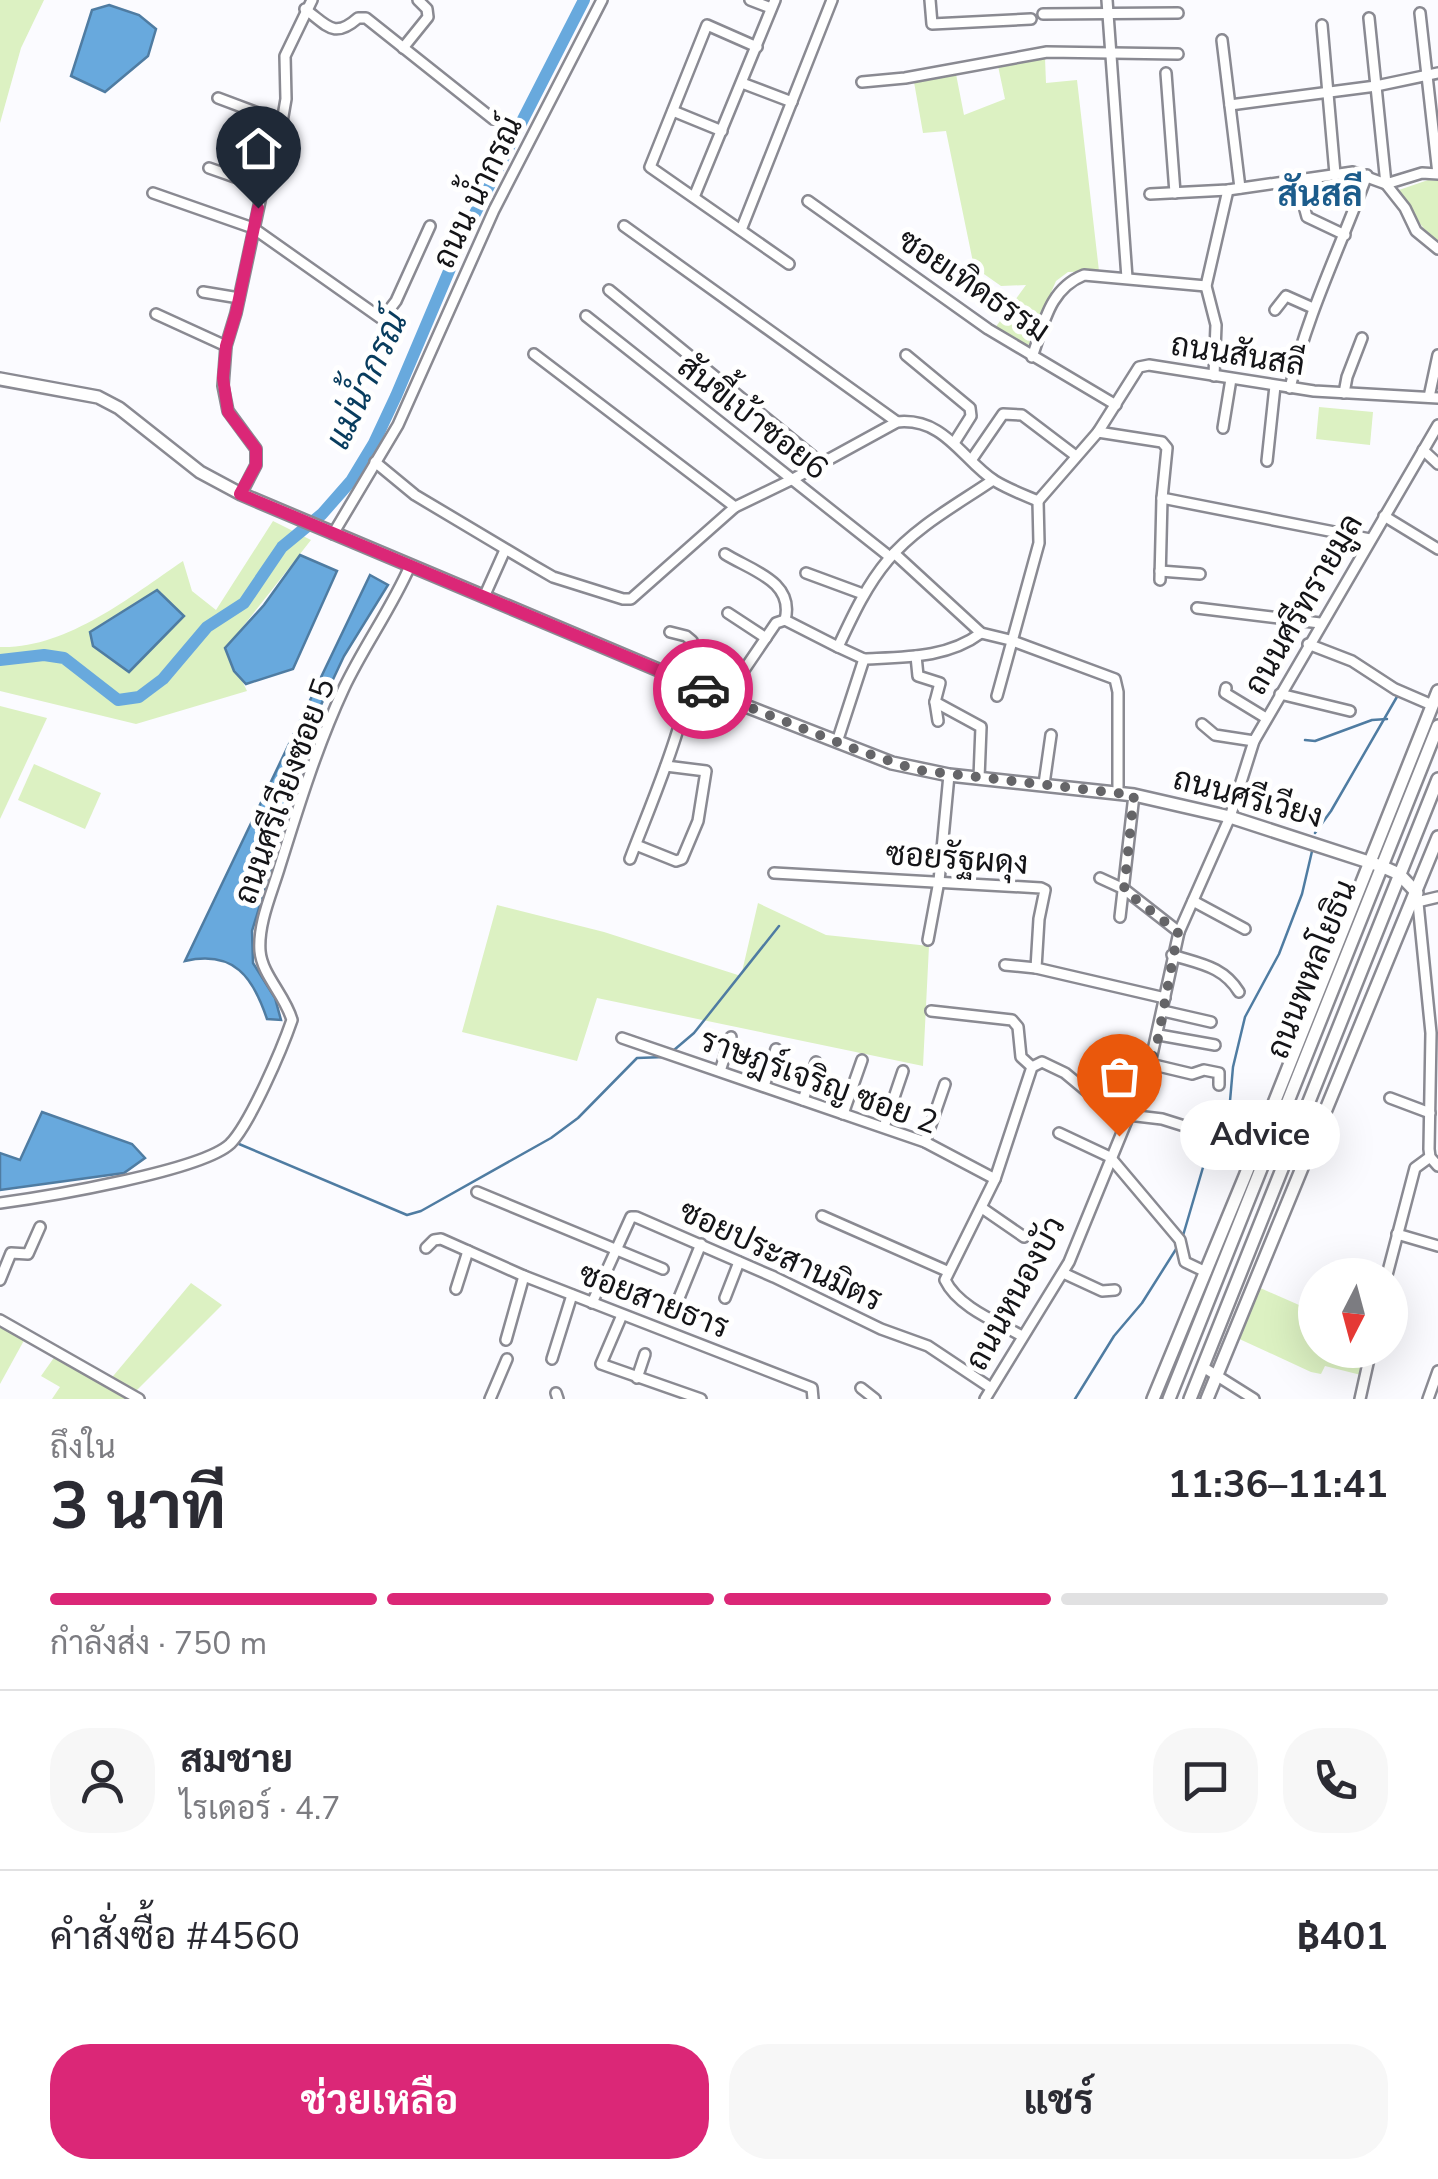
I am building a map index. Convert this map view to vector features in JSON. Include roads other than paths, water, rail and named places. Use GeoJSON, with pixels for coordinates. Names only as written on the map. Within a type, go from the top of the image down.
{"type":"FeatureCollection","features":[{"type":"Feature","properties":{"kind":"main road","name":"ถนนศรีเวียง"},"geometry":{"type":"LineString","coordinates":[[0,379],[98,396],[200,472],[240,494],[690,684],[892,763],[949,775],[1134,795],[1230,817],[1399,874]]}},
{"type":"Feature","properties":{"kind":"main road"},"geometry":{"type":"LineString","coordinates":[[1153,1399],[1316,996],[1375,864],[1438,691]]}},
{"type":"Feature","properties":{"kind":"main road","name":"ถนนพหลโยธิน"},"geometry":{"type":"LineString","coordinates":[[1170,1396],[1339,972],[1375,864],[1437,730]]}},
{"type":"Feature","properties":{"kind":"main road","name":"ถนนพหลโยธิน"},"geometry":{"type":"LineString","coordinates":[[1190,1399],[1438,779]]}},
{"type":"Feature","properties":{"kind":"main road"},"geometry":{"type":"LineString","coordinates":[[1207,1399],[1417,898],[1438,837]]}},
{"type":"Feature","properties":{"kind":"main road"},"geometry":{"type":"LineString","coordinates":[[1399,874],[1417,898]]}},
{"type":"Feature","properties":{"kind":"main road"},"geometry":{"type":"LineString","coordinates":[[1359,976],[1388,963]]}},
{"type":"Feature","properties":{"kind":"main road"},"geometry":{"type":"LineString","coordinates":[[1316,996],[1339,972]]}},
{"type":"Feature","properties":{"kind":"main road"},"geometry":{"type":"LineString","coordinates":[[1262,1224],[1262,1263]]}},
{"type":"Feature","properties":{"kind":"main road"},"geometry":{"type":"LineString","coordinates":[[1214,1253],[1214,1286]]}},
{"type":"Feature","properties":{"kind":"main road"},"geometry":{"type":"LineString","coordinates":[[1170,1396],[1189,1370],[1204,1367],[1198,1357],[1200,1323]]}},
{"type":"Feature","properties":{"kind":"street"},"geometry":{"type":"LineString","coordinates":[[240,494],[256,465],[256,449],[228,412],[223,386],[226,346],[282,122],[286,99],[284,56],[312,0]]}},
{"type":"Feature","properties":{"kind":"street"},"geometry":{"type":"LineString","coordinates":[[403,48],[428,17],[418,0]]}},
{"type":"Feature","properties":{"kind":"street","name":"ถนน น้ำกรณ์"},"geometry":{"type":"LineString","coordinates":[[332,534],[398,425],[494,210],[602,0]]}},
{"type":"Feature","properties":{"kind":"street"},"geometry":{"type":"LineString","coordinates":[[694,198],[773,4],[750,0]]}},
{"type":"Feature","properties":{"kind":"street"},"geometry":{"type":"LineString","coordinates":[[741,230],[832,0]]}},
{"type":"Feature","properties":{"kind":"street"},"geometry":{"type":"LineString","coordinates":[[930,0],[932,24],[1031,18]]}},
{"type":"Feature","properties":{"kind":"street"},"geometry":{"type":"LineString","coordinates":[[1106,0],[1127,278]]}},
{"type":"Feature","properties":{"kind":"street"},"geometry":{"type":"LineString","coordinates":[[305,9],[337,31],[364,18],[493,120]]}},
{"type":"Feature","properties":{"kind":"street"},"geometry":{"type":"LineString","coordinates":[[1043,14],[1178,13]]}},
{"type":"Feature","properties":{"kind":"street"},"geometry":{"type":"LineString","coordinates":[[1386,184],[1422,173],[1438,174],[1420,13]]}},
{"type":"Feature","properties":{"kind":"street"},"geometry":{"type":"LineString","coordinates":[[1369,18],[1386,184]]}},
{"type":"Feature","properties":{"kind":"street"},"geometry":{"type":"LineString","coordinates":[[757,47],[707,25],[650,167],[789,264]]}},
{"type":"Feature","properties":{"kind":"street"},"geometry":{"type":"LineString","coordinates":[[1322,25],[1334,174]]}},
{"type":"Feature","properties":{"kind":"street"},"geometry":{"type":"LineString","coordinates":[[1222,40],[1240,188]]}},
{"type":"Feature","properties":{"kind":"street"},"geometry":{"type":"LineString","coordinates":[[862,82],[1047,52],[1109,56],[1178,54]]}},
{"type":"Feature","properties":{"kind":"street"},"geometry":{"type":"LineString","coordinates":[[1166,73],[1175,193]]}},
{"type":"Feature","properties":{"kind":"street"},"geometry":{"type":"LineString","coordinates":[[1230,106],[1438,74]]}},
{"type":"Feature","properties":{"kind":"street"},"geometry":{"type":"LineString","coordinates":[[742,83],[792,102]]}},
{"type":"Feature","properties":{"kind":"street"},"geometry":{"type":"LineString","coordinates":[[218,98],[282,122]]}},
{"type":"Feature","properties":{"kind":"street"},"geometry":{"type":"LineString","coordinates":[[672,111],[722,132]]}},
{"type":"Feature","properties":{"kind":"street"},"geometry":{"type":"LineString","coordinates":[[209,168],[263,187]]}},
{"type":"Feature","properties":{"kind":"street"},"geometry":{"type":"LineString","coordinates":[[1150,194],[1228,190],[1353,172],[1386,184],[1405,208],[1416,231],[1438,248]]}},
{"type":"Feature","properties":{"kind":"street"},"geometry":{"type":"LineString","coordinates":[[1290,388],[1305,328],[1367,175]]}},
{"type":"Feature","properties":{"kind":"street"},"geometry":{"type":"LineString","coordinates":[[1306,179],[1307,218],[1345,235]]}},
{"type":"Feature","properties":{"kind":"street"},"geometry":{"type":"LineString","coordinates":[[1214,376],[1216,324],[1206,286],[1228,190]]}},
{"type":"Feature","properties":{"kind":"street"},"geometry":{"type":"LineString","coordinates":[[152,193],[253,228],[382,319],[396,301],[430,226]]}},
{"type":"Feature","properties":{"kind":"street","name":"ซอยเทิดธรรม"},"geometry":{"type":"LineString","coordinates":[[808,200],[1032,357],[1116,406]]}},
{"type":"Feature","properties":{"kind":"street"},"geometry":{"type":"LineString","coordinates":[[624,226],[898,422],[922,424],[954,443],[993,480],[1038,501],[1039,542],[997,696]]}},
{"type":"Feature","properties":{"kind":"street"},"geometry":{"type":"LineString","coordinates":[[1032,357],[1054,298],[1065,282],[1084,276],[1206,286]]}},
{"type":"Feature","properties":{"kind":"street"},"geometry":{"type":"LineString","coordinates":[[609,290],[821,463]]}},
{"type":"Feature","properties":{"kind":"street"},"geometry":{"type":"LineString","coordinates":[[203,292],[239,298]]}},
{"type":"Feature","properties":{"kind":"street"},"geometry":{"type":"LineString","coordinates":[[1275,310],[1286,296],[1313,308]]}},
{"type":"Feature","properties":{"kind":"street"},"geometry":{"type":"LineString","coordinates":[[156,314],[226,346]]}},
{"type":"Feature","properties":{"kind":"street","name":"สันขี้เบ้าซอย6"},"geometry":{"type":"LineString","coordinates":[[586,316],[892,555],[981,634]]}},
{"type":"Feature","properties":{"kind":"street"},"geometry":{"type":"LineString","coordinates":[[1344,393],[1362,338]]}},
{"type":"Feature","properties":{"kind":"street"},"geometry":{"type":"LineString","coordinates":[[534,354],[735,507]]}},
{"type":"Feature","properties":{"kind":"street"},"geometry":{"type":"LineString","coordinates":[[1433,397],[1438,354]]}},
{"type":"Feature","properties":{"kind":"street"},"geometry":{"type":"LineString","coordinates":[[906,355],[970,408],[971,416],[954,443]]}},
{"type":"Feature","properties":{"kind":"street","name":"ถนนสันสลี"},"geometry":{"type":"LineString","coordinates":[[1038,501],[1098,432],[1139,367],[1149,365],[1290,388],[1433,397]]}},
{"type":"Feature","properties":{"kind":"street"},"geometry":{"type":"LineString","coordinates":[[1223,428],[1230,380]]}},
{"type":"Feature","properties":{"kind":"street"},"geometry":{"type":"LineString","coordinates":[[1267,461],[1275,386]]}},
{"type":"Feature","properties":{"kind":"street"},"geometry":{"type":"LineString","coordinates":[[972,458],[1003,414],[1022,415],[1076,456]]}},
{"type":"Feature","properties":{"kind":"street"},"geometry":{"type":"LineString","coordinates":[[375,462],[400,485],[553,577],[631,599],[735,507],[898,422]]}},
{"type":"Feature","properties":{"kind":"street","name":"ถนนศรีทรายมูล"},"geometry":{"type":"LineString","coordinates":[[1230,817],[1254,740],[1438,426]]}},
{"type":"Feature","properties":{"kind":"street"},"geometry":{"type":"LineString","coordinates":[[1098,432],[1162,442],[1167,448],[1160,576],[1200,574]]}},
{"type":"Feature","properties":{"kind":"street"},"geometry":{"type":"LineString","coordinates":[[1423,450],[1438,464]]}},
{"type":"Feature","properties":{"kind":"street"},"geometry":{"type":"LineString","coordinates":[[838,647],[863,594],[892,555],[942,514],[993,480]]}},
{"type":"Feature","properties":{"kind":"street"},"geometry":{"type":"LineString","coordinates":[[1162,498],[1370,539]]}},
{"type":"Feature","properties":{"kind":"street"},"geometry":{"type":"LineString","coordinates":[[1384,516],[1438,549]]}},
{"type":"Feature","properties":{"kind":"street"},"geometry":{"type":"LineString","coordinates":[[484,597],[506,550]]}},
{"type":"Feature","properties":{"kind":"street"},"geometry":{"type":"LineString","coordinates":[[725,554],[738,563],[750,564],[785,596],[789,605],[785,620]]}},
{"type":"Feature","properties":{"kind":"street","name":"ถนนศรีเวียงซอย 5"},"geometry":{"type":"LineString","coordinates":[[0,1203],[92,1189],[206,1158],[230,1143],[268,1081],[292,1020],[280,988],[264,968],[260,951],[262,928],[281,864],[306,785],[344,688],[390,611],[410,566]]}},
{"type":"Feature","properties":{"kind":"street"},"geometry":{"type":"LineString","coordinates":[[806,573],[863,594]]}},
{"type":"Feature","properties":{"kind":"street"},"geometry":{"type":"LineString","coordinates":[[1197,608],[1320,623]]}},
{"type":"Feature","properties":{"kind":"street"},"geometry":{"type":"LineString","coordinates":[[728,613],[766,638]]}},
{"type":"Feature","properties":{"kind":"street"},"geometry":{"type":"LineString","coordinates":[[724,698],[776,623],[785,620],[864,659],[940,653],[968,644],[981,634],[1010,640],[1115,680],[1118,792]]}},
{"type":"Feature","properties":{"kind":"street"},"geometry":{"type":"LineString","coordinates":[[630,859],[666,766],[690,684],[692,641],[670,632]]}},
{"type":"Feature","properties":{"kind":"street"},"geometry":{"type":"LineString","coordinates":[[1308,644],[1352,661],[1395,689],[1432,705]]}},
{"type":"Feature","properties":{"kind":"street"},"geometry":{"type":"LineString","coordinates":[[916,656],[918,676],[940,683],[935,702],[938,721]]}},
{"type":"Feature","properties":{"kind":"street"},"geometry":{"type":"LineString","coordinates":[[837,742],[864,659]]}},
{"type":"Feature","properties":{"kind":"street"},"geometry":{"type":"LineString","coordinates":[[1226,688],[1230,699],[1266,718]]}},
{"type":"Feature","properties":{"kind":"street"},"geometry":{"type":"LineString","coordinates":[[1280,694],[1350,711]]}},
{"type":"Feature","properties":{"kind":"street"},"geometry":{"type":"LineString","coordinates":[[935,702],[981,727],[979,778]]}},
{"type":"Feature","properties":{"kind":"street"},"geometry":{"type":"LineString","coordinates":[[1202,724],[1215,734],[1254,740]]}},
{"type":"Feature","properties":{"kind":"street"},"geometry":{"type":"LineString","coordinates":[[1044,784],[1051,735]]}},
{"type":"Feature","properties":{"kind":"street"},"geometry":{"type":"LineString","coordinates":[[636,845],[676,861],[682,859],[698,821],[706,771],[666,766]]}},
{"type":"Feature","properties":{"kind":"street"},"geometry":{"type":"LineString","coordinates":[[928,940],[939,881],[949,775]]}},
{"type":"Feature","properties":{"kind":"street"},"geometry":{"type":"LineString","coordinates":[[1120,918],[1134,795]]}},
{"type":"Feature","properties":{"kind":"street","name":"ถนนหนองบัว"},"geometry":{"type":"LineString","coordinates":[[985,1399],[1063,1273],[1150,1064],[1178,932],[1230,817]]}},
{"type":"Feature","properties":{"kind":"street","name":"ซอยรัฐผดุง"},"geometry":{"type":"LineString","coordinates":[[774,872],[1045,890],[1036,968]]}},
{"type":"Feature","properties":{"kind":"street"},"geometry":{"type":"LineString","coordinates":[[1100,878],[1124,890],[1178,932]]}},
{"type":"Feature","properties":{"kind":"street"},"geometry":{"type":"LineString","coordinates":[[1438,898],[1417,898],[1431,1033],[1430,1157],[1438,1166]]}},
{"type":"Feature","properties":{"kind":"street"},"geometry":{"type":"LineString","coordinates":[[1192,900],[1245,928]]}},
{"type":"Feature","properties":{"kind":"street"},"geometry":{"type":"LineString","coordinates":[[1172,955],[1229,976],[1239,992]]}},
{"type":"Feature","properties":{"kind":"street"},"geometry":{"type":"LineString","coordinates":[[1005,965],[1036,968],[1165,998]]}},
{"type":"Feature","properties":{"kind":"street"},"geometry":{"type":"LineString","coordinates":[[930,1010],[1012,1020],[1018,1027],[1021,1057],[1032,1067]]}},
{"type":"Feature","properties":{"kind":"street"},"geometry":{"type":"LineString","coordinates":[[1163,1012],[1211,1022]]}},
{"type":"Feature","properties":{"kind":"street"},"geometry":{"type":"LineString","coordinates":[[1159,1034],[1216,1045]]}},
{"type":"Feature","properties":{"kind":"street"},"geometry":{"type":"LineString","coordinates":[[720,1071],[730,1037]]}},
{"type":"Feature","properties":{"kind":"street","name":"ราษฎร์เจริญ ซอย 2"},"geometry":{"type":"LineString","coordinates":[[622,1038],[925,1142],[995,1180]]}},
{"type":"Feature","properties":{"kind":"street"},"geometry":{"type":"LineString","coordinates":[[764,1086],[776,1049]]}},
{"type":"Feature","properties":{"kind":"street"},"geometry":{"type":"LineString","coordinates":[[843,1114],[862,1060]]}},
{"type":"Feature","properties":{"kind":"street"},"geometry":{"type":"LineString","coordinates":[[803,1100],[816,1062]]}},
{"type":"Feature","properties":{"kind":"street"},"geometry":{"type":"LineString","coordinates":[[1022,1336],[970,1306],[948,1287],[947,1271],[995,1180],[1032,1067],[1042,1062],[1065,1073],[1095,1098],[1128,1115],[1162,1119],[1213,1135]]}},
{"type":"Feature","properties":{"kind":"street"},"geometry":{"type":"LineString","coordinates":[[1150,1064],[1192,1074],[1204,1070],[1219,1073],[1219,1085]]}},
{"type":"Feature","properties":{"kind":"street"},"geometry":{"type":"LineString","coordinates":[[1099,1065],[1145,1076]]}},
{"type":"Feature","properties":{"kind":"street"},"geometry":{"type":"LineString","coordinates":[[884,1127],[904,1071]]}},
{"type":"Feature","properties":{"kind":"street"},"geometry":{"type":"LineString","coordinates":[[925,1142],[945,1084]]}},
{"type":"Feature","properties":{"kind":"street"},"geometry":{"type":"LineString","coordinates":[[1390,1098],[1430,1113]]}},
{"type":"Feature","properties":{"kind":"street"},"geometry":{"type":"LineString","coordinates":[[1059,1133],[1110,1157],[1180,1240],[1184,1262],[1206,1272]]}},
{"type":"Feature","properties":{"kind":"street"},"geometry":{"type":"LineString","coordinates":[[1391,1258],[1415,1168],[1430,1157]]}},
{"type":"Feature","properties":{"kind":"street"},"geometry":{"type":"LineString","coordinates":[[477,1192],[663,1269]]}},
{"type":"Feature","properties":{"kind":"street"},"geometry":{"type":"LineString","coordinates":[[982,1208],[1024,1237]]}},
{"type":"Feature","properties":{"kind":"street"},"geometry":{"type":"LineString","coordinates":[[822,1216],[947,1271]]}},
{"type":"Feature","properties":{"kind":"street","name":"ซอยประสานมิตร"},"geometry":{"type":"LineString","coordinates":[[592,1303],[631,1217],[701,1244],[881,1329],[928,1346],[991,1388]]}},
{"type":"Feature","properties":{"kind":"street"},"geometry":{"type":"LineString","coordinates":[[0,1280],[11,1253],[28,1254],[40,1227]]}},
{"type":"Feature","properties":{"kind":"street"},"geometry":{"type":"LineString","coordinates":[[1397,1234],[1438,1246]]}},
{"type":"Feature","properties":{"kind":"street","name":"ซอยสายธาร"},"geometry":{"type":"LineString","coordinates":[[426,1248],[441,1239],[524,1276],[812,1388],[813,1399]]}},
{"type":"Feature","properties":{"kind":"street"},"geometry":{"type":"LineString","coordinates":[[679,1298],[701,1244]]}},
{"type":"Feature","properties":{"kind":"street"},"geometry":{"type":"LineString","coordinates":[[456,1289],[468,1251]]}},
{"type":"Feature","properties":{"kind":"street"},"geometry":{"type":"LineString","coordinates":[[725,1298],[739,1262]]}},
{"type":"Feature","properties":{"kind":"street"},"geometry":{"type":"LineString","coordinates":[[1063,1273],[1102,1291],[1115,1290]]}},
{"type":"Feature","properties":{"kind":"street"},"geometry":{"type":"LineString","coordinates":[[506,1340],[524,1276]]}},
{"type":"Feature","properties":{"kind":"street"},"geometry":{"type":"LineString","coordinates":[[552,1359],[572,1295]]}},
{"type":"Feature","properties":{"kind":"street"},"geometry":{"type":"LineString","coordinates":[[622,1314],[600,1364],[701,1399]]}},
{"type":"Feature","properties":{"kind":"street"},"geometry":{"type":"LineString","coordinates":[[0,1320],[139,1399]]}},
{"type":"Feature","properties":{"kind":"street"},"geometry":{"type":"LineString","coordinates":[[637,1378],[646,1354]]}},
{"type":"Feature","properties":{"kind":"street"},"geometry":{"type":"LineString","coordinates":[[490,1399],[507,1359]]}},
{"type":"Feature","properties":{"kind":"street"},"geometry":{"type":"LineString","coordinates":[[1204,1367],[1254,1399]]}},
{"type":"Feature","properties":{"kind":"street"},"geometry":{"type":"LineString","coordinates":[[1361,1394],[1366,1368]]}},
{"type":"Feature","properties":{"kind":"street"},"geometry":{"type":"LineString","coordinates":[[1428,1399],[1438,1371]]}},
{"type":"Feature","properties":{"kind":"street"},"geometry":{"type":"LineString","coordinates":[[861,1388],[875,1399]]}},
{"type":"Feature","properties":{"kind":"water"},"geometry":{"type":"Polygon","coordinates":[[[109,5],[139,15],[156,29],[148,56],[105,92],[71,76],[92,10],[109,5]]]}},
{"type":"Feature","properties":{"kind":"water"},"geometry":{"type":"Polygon","coordinates":[[[300,555],[337,571],[293,669],[246,684],[234,671],[225,648],[264,605],[300,555]]]}},
{"type":"Feature","properties":{"kind":"water"},"geometry":{"type":"Polygon","coordinates":[[[370,575],[388,585],[344,656],[321,705],[252,931],[253,963],[275,998],[281,1020],[267,1019],[255,991],[239,970],[217,960],[185,961],[370,575]]]}},
{"type":"Feature","properties":{"kind":"water"},"geometry":{"type":"Polygon","coordinates":[[[157,590],[184,616],[129,672],[93,646],[90,632],[157,590]]]}},
{"type":"Feature","properties":{"kind":"water"},"geometry":{"type":"Polygon","coordinates":[[[42,1112],[132,1144],[145,1158],[124,1173],[0,1190],[0,1153],[20,1160],[42,1112]]]}},
{"type":"Feature","properties":{"kind":"waterway","name":"แม่น้ำกรณ์"},"geometry":{"type":"LineString","coordinates":[[0,660],[44,655],[64,658],[118,700],[139,697],[163,679],[207,627],[244,603],[282,547],[322,514],[351,481],[374,443],[466,231],[584,0]]}},
{"type":"Feature","properties":{"kind":"waterway"},"geometry":{"type":"LineString","coordinates":[[1315,833],[1398,695]]}},
{"type":"Feature","properties":{"kind":"waterway"},"geometry":{"type":"LineString","coordinates":[[1305,740],[1315,741],[1372,720],[1387,719]]}},
{"type":"Feature","properties":{"kind":"waterway"},"geometry":{"type":"LineString","coordinates":[[1182,1239],[1204,1164],[1230,1101],[1233,1067],[1245,1017],[1279,954],[1302,894],[1313,847]]}},
{"type":"Feature","properties":{"kind":"waterway"},"geometry":{"type":"LineString","coordinates":[[674,1050],[694,1033],[779,926]]}},
{"type":"Feature","properties":{"kind":"waterway"},"geometry":{"type":"LineString","coordinates":[[239,1144],[407,1215],[421,1211],[551,1138],[578,1118],[637,1058],[665,1057]]}},
{"type":"Feature","properties":{"kind":"waterway"},"geometry":{"type":"LineString","coordinates":[[1075,1399],[1178,1246]]}},
{"type":"Feature","properties":{"kind":"place","name":"Advice"},"geometry":{"type":"Point","coordinates":[1119,1136]}},
{"type":"Feature","properties":{"kind":"district","name":"สันสลี"},"geometry":{"type":"Point","coordinates":[1320,194]}}]}
